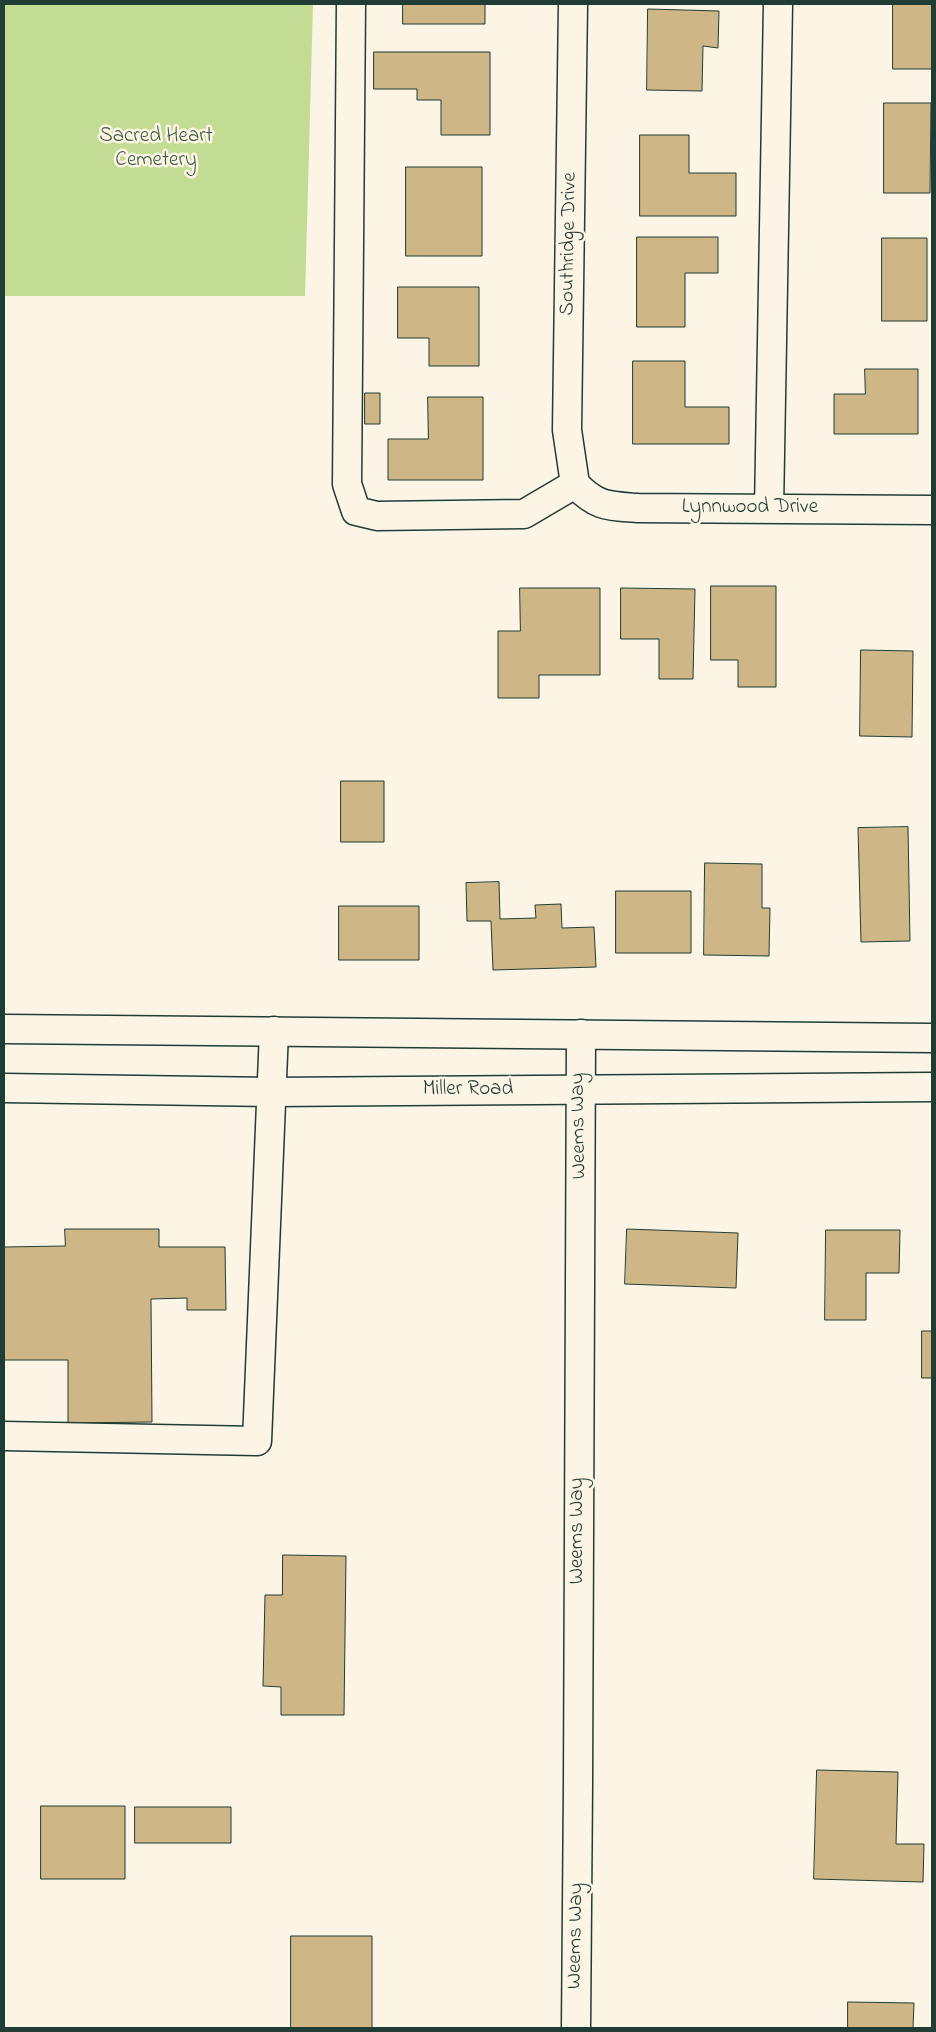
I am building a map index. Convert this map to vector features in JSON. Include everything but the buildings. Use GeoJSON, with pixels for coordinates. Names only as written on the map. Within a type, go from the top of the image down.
{"type":"FeatureCollection","features":[{"type":"Feature","properties":{"kind":"main road"},"geometry":{"type":"LineString","coordinates":[[351,4],[347,484],[356,511],[377,516],[524,514],[575,484]]}},
{"type":"Feature","properties":{"kind":"main road","name":"Southridge Drive"},"geometry":{"type":"LineString","coordinates":[[573,4],[567,430],[575,484]]}},
{"type":"Feature","properties":{"kind":"main road"},"geometry":{"type":"LineString","coordinates":[[769,509],[778,4]]}},
{"type":"Feature","properties":{"kind":"main road","name":"Lynnwood Drive"},"geometry":{"type":"LineString","coordinates":[[575,484],[587,496],[604,506],[638,508],[932,510]]}},
{"type":"Feature","properties":{"kind":"main road"},"geometry":{"type":"LineString","coordinates":[[4,1029],[932,1038]]}},
{"type":"Feature","properties":{"kind":"main road"},"geometry":{"type":"LineString","coordinates":[[4,1436],[257,1441],[274,1031]]}},
{"type":"Feature","properties":{"kind":"main road","name":"Weems Way"},"geometry":{"type":"LineString","coordinates":[[576,2028],[581,1034]]}},
{"type":"Feature","properties":{"kind":"main road","name":"Miller Road"},"geometry":{"type":"LineString","coordinates":[[4,1088],[271,1092],[932,1087]]}},
{"type":"Feature","properties":{"kind":"green space","name":"Sacred Heart Cemetery"},"geometry":{"type":"Polygon","coordinates":[[[4,4],[313,4],[305,296],[4,296],[4,4]]]}}]}
